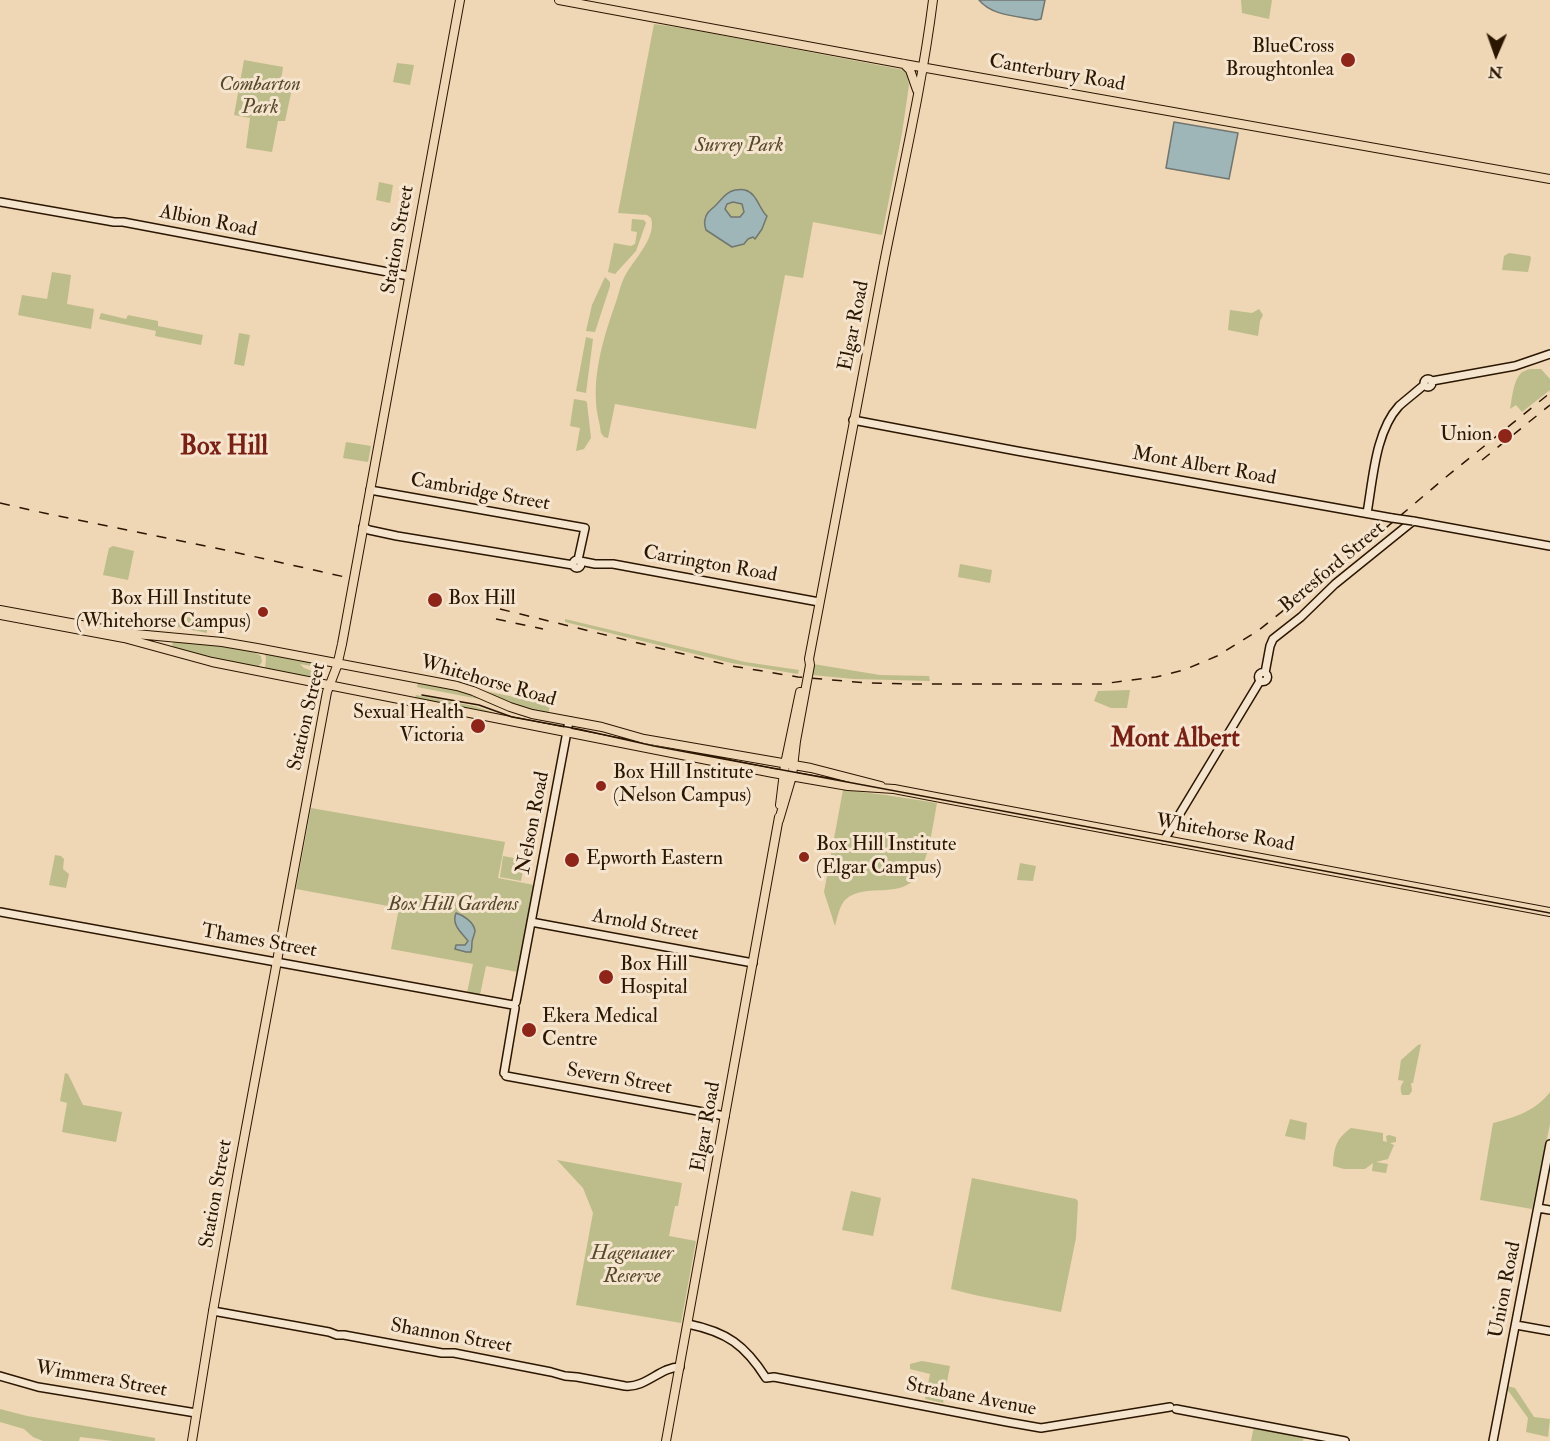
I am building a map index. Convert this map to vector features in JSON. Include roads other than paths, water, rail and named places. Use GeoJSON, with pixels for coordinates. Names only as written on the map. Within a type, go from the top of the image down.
{"type":"FeatureCollection","features":[{"type":"Feature","properties":{"kind":"main road","name":"Station Street"},"geometry":{"type":"LineString","coordinates":[[192,1441],[276,962],[327,692],[338,663],[460,0]]}},
{"type":"Feature","properties":{"kind":"main road","name":"Canterbury Road"},"geometry":{"type":"LineString","coordinates":[[559,0],[1550,180]]}},
{"type":"Feature","properties":{"kind":"main road","name":"Elgar Road"},"geometry":{"type":"LineString","coordinates":[[666,1441],[779,820],[782,791],[795,745],[819,602],[923,67],[933,0]]}},
{"type":"Feature","properties":{"kind":"main road"},"geometry":{"type":"LineString","coordinates":[[904,64],[914,77],[917,94]]}},
{"type":"Feature","properties":{"kind":"main road","name":"Whitehorse Road"},"geometry":{"type":"LineString","coordinates":[[0,610],[125,633],[222,642],[457,686],[532,714],[602,727],[656,741],[789,764],[894,789],[1550,912]]}},
{"type":"Feature","properties":{"kind":"main road","name":"Whitehorse Road"},"geometry":{"type":"LineString","coordinates":[[0,615],[124,638],[212,662],[329,686],[773,773],[848,786],[894,789]]}},
{"type":"Feature","properties":{"kind":"main road"},"geometry":{"type":"LineString","coordinates":[[170,638],[170,651]]}},
{"type":"Feature","properties":{"kind":"main road","name":"Elgar Road"},"geometry":{"type":"LineString","coordinates":[[789,764],[787,753],[805,664],[809,659]]}},
{"type":"Feature","properties":{"kind":"main road"},"geometry":{"type":"LineString","coordinates":[[795,745],[803,767]]}},
{"type":"Feature","properties":{"kind":"main road"},"geometry":{"type":"LineString","coordinates":[[763,760],[780,757],[787,753]]}},
{"type":"Feature","properties":{"kind":"main road"},"geometry":{"type":"LineString","coordinates":[[773,773],[782,791]]}},
{"type":"Feature","properties":{"kind":"main road","name":"Elgar Road"},"geometry":{"type":"LineString","coordinates":[[779,820],[790,786],[788,775]]}},
{"type":"Feature","properties":{"kind":"main road"},"geometry":{"type":"LineString","coordinates":[[790,786],[817,780]]}},
{"type":"Feature","properties":{"kind":"street","name":"Albion Road"},"geometry":{"type":"LineString","coordinates":[[0,202],[123,222],[409,276]]}},
{"type":"Feature","properties":{"kind":"street"},"geometry":{"type":"LineString","coordinates":[[1367,513],[1382,435],[1398,407],[1424,385],[1428,387],[1431,385],[1432,381],[1515,366],[1550,354]]}},
{"type":"Feature","properties":{"kind":"street","name":"Mont Albert Road"},"geometry":{"type":"LineString","coordinates":[[853,420],[1550,546]]}},
{"type":"Feature","properties":{"kind":"street","name":"Cambridge Street"},"geometry":{"type":"LineString","coordinates":[[370,490],[585,528],[578,563]]}},
{"type":"Feature","properties":{"kind":"street","name":"Beresford Street"},"geometry":{"type":"LineString","coordinates":[[1164,840],[1260,681],[1267,680],[1265,673],[1273,639],[1301,617],[1335,584],[1413,521]]}},
{"type":"Feature","properties":{"kind":"street","name":"Carrington Road"},"geometry":{"type":"LineString","coordinates":[[363,527],[397,536],[578,563],[613,564],[819,602]]}},
{"type":"Feature","properties":{"kind":"street","name":"Nelson Road"},"geometry":{"type":"LineString","coordinates":[[505,1074],[515,1005],[569,721]]}},
{"type":"Feature","properties":{"kind":"street","name":"Thames Street"},"geometry":{"type":"LineString","coordinates":[[0,912],[515,1005]]}},
{"type":"Feature","properties":{"kind":"street","name":"Arnold Street"},"geometry":{"type":"LineString","coordinates":[[531,922],[753,963]]}},
{"type":"Feature","properties":{"kind":"street","name":"Severn Street"},"geometry":{"type":"LineString","coordinates":[[505,1074],[725,1116]]}},
{"type":"Feature","properties":{"kind":"street","name":"Union Road"},"geometry":{"type":"LineString","coordinates":[[1493,1441],[1550,1144]]}},
{"type":"Feature","properties":{"kind":"street"},"geometry":{"type":"LineString","coordinates":[[1538,1208],[1550,1210]]}},
{"type":"Feature","properties":{"kind":"street","name":"Shannon Street"},"geometry":{"type":"LineString","coordinates":[[213,1311],[625,1386],[641,1384],[671,1367],[680,1367]]}},
{"type":"Feature","properties":{"kind":"street","name":"Strabane Avenue"},"geometry":{"type":"LineString","coordinates":[[688,1324],[713,1330],[738,1345],[754,1359],[766,1378],[774,1377],[1041,1428],[1173,1408],[1345,1441]]}},
{"type":"Feature","properties":{"kind":"street"},"geometry":{"type":"LineString","coordinates":[[1516,1325],[1550,1331]]}},
{"type":"Feature","properties":{"kind":"street","name":"Wimmera Street"},"geometry":{"type":"LineString","coordinates":[[0,1376],[38,1387],[196,1413]]}},
{"type":"Feature","properties":{"kind":"water"},"geometry":{"type":"Polygon","coordinates":[[[979,0],[1045,0],[1041,19],[1036,20],[998,12],[979,0]]]}},
{"type":"Feature","properties":{"kind":"water"},"geometry":{"type":"Polygon","coordinates":[[[1174,122],[1238,133],[1229,179],[1166,168],[1174,122]]]}},
{"type":"Feature","properties":{"kind":"water"},"geometry":{"type":"Polygon","coordinates":[[[732,191],[749,192],[767,216],[755,239],[753,237],[744,244],[732,247],[706,230],[705,222],[709,211],[732,191]],[[733,202],[727,204],[725,209],[731,217],[740,217],[744,212],[742,204],[733,202]]]}},
{"type":"Feature","properties":{"kind":"water"},"geometry":{"type":"Polygon","coordinates":[[[456,913],[468,919],[473,925],[475,931],[471,952],[455,949],[456,945],[465,945],[468,941],[456,925],[456,913]]]}},
{"type":"Feature","properties":{"kind":"tram line"},"geometry":{"type":"LineString","coordinates":[[422,695],[479,705],[512,717],[654,746],[1550,913]]}},
{"type":"Feature","properties":{"kind":"railway"},"geometry":{"type":"LineString","coordinates":[[500,609],[732,666],[798,677],[912,684],[1101,684],[1156,677],[1184,670],[1217,656],[1259,630],[1550,393]]}},
{"type":"Feature","properties":{"kind":"railway"},"geometry":{"type":"LineString","coordinates":[[1482,460],[1550,405]]}},
{"type":"Feature","properties":{"kind":"railway"},"geometry":{"type":"LineString","coordinates":[[0,503],[345,577]]}},
{"type":"Feature","properties":{"kind":"railway"},"geometry":{"type":"LineString","coordinates":[[496,619],[543,629]]}},
{"type":"Feature","properties":{"kind":"place","name":"BlueCross Broughtonlea"},"geometry":{"type":"Point","coordinates":[1348,60]}},
{"type":"Feature","properties":{"kind":"place","name":"Union"},"geometry":{"type":"Point","coordinates":[1505,436]}},
{"type":"Feature","properties":{"kind":"place","name":"Box Hill"},"geometry":{"type":"Point","coordinates":[435,600]}},
{"type":"Feature","properties":{"kind":"place","name":"Box Hill Institute (Whitehorse Campus)"},"geometry":{"type":"Point","coordinates":[263,612]}},
{"type":"Feature","properties":{"kind":"place","name":"Sexual Health Victoria"},"geometry":{"type":"Point","coordinates":[478,726]}},
{"type":"Feature","properties":{"kind":"place","name":"Box Hill Institute (Nelson Campus)"},"geometry":{"type":"Point","coordinates":[601,786]}},
{"type":"Feature","properties":{"kind":"place","name":"Box Hill Institute (Elgar Campus)"},"geometry":{"type":"Point","coordinates":[804,857]}},
{"type":"Feature","properties":{"kind":"place","name":"Epworth Eastern"},"geometry":{"type":"Point","coordinates":[572,860]}},
{"type":"Feature","properties":{"kind":"place","name":"Box Hill Hospital"},"geometry":{"type":"Point","coordinates":[606,977]}},
{"type":"Feature","properties":{"kind":"place","name":"Ekera Medical Centre"},"geometry":{"type":"Point","coordinates":[529,1030]}},
{"type":"Feature","properties":{"kind":"district","name":"Box Hill"},"geometry":{"type":"Point","coordinates":[224,448]}},
{"type":"Feature","properties":{"kind":"district","name":"Mont Albert"},"geometry":{"type":"Point","coordinates":[1175,740]}},
{"type":"Feature","properties":{"kind":"park label","name":"Combarton Park"},"geometry":{"type":"Point","coordinates":[260,98]}},
{"type":"Feature","properties":{"kind":"park label","name":"Surrey Park"},"geometry":{"type":"Point","coordinates":[739,147]}},
{"type":"Feature","properties":{"kind":"park label","name":"Box Hill Gardens"},"geometry":{"type":"Point","coordinates":[453,906]}},
{"type":"Feature","properties":{"kind":"park label","name":"Hagenauer Reserve"},"geometry":{"type":"Point","coordinates":[632,1266]}}]}
